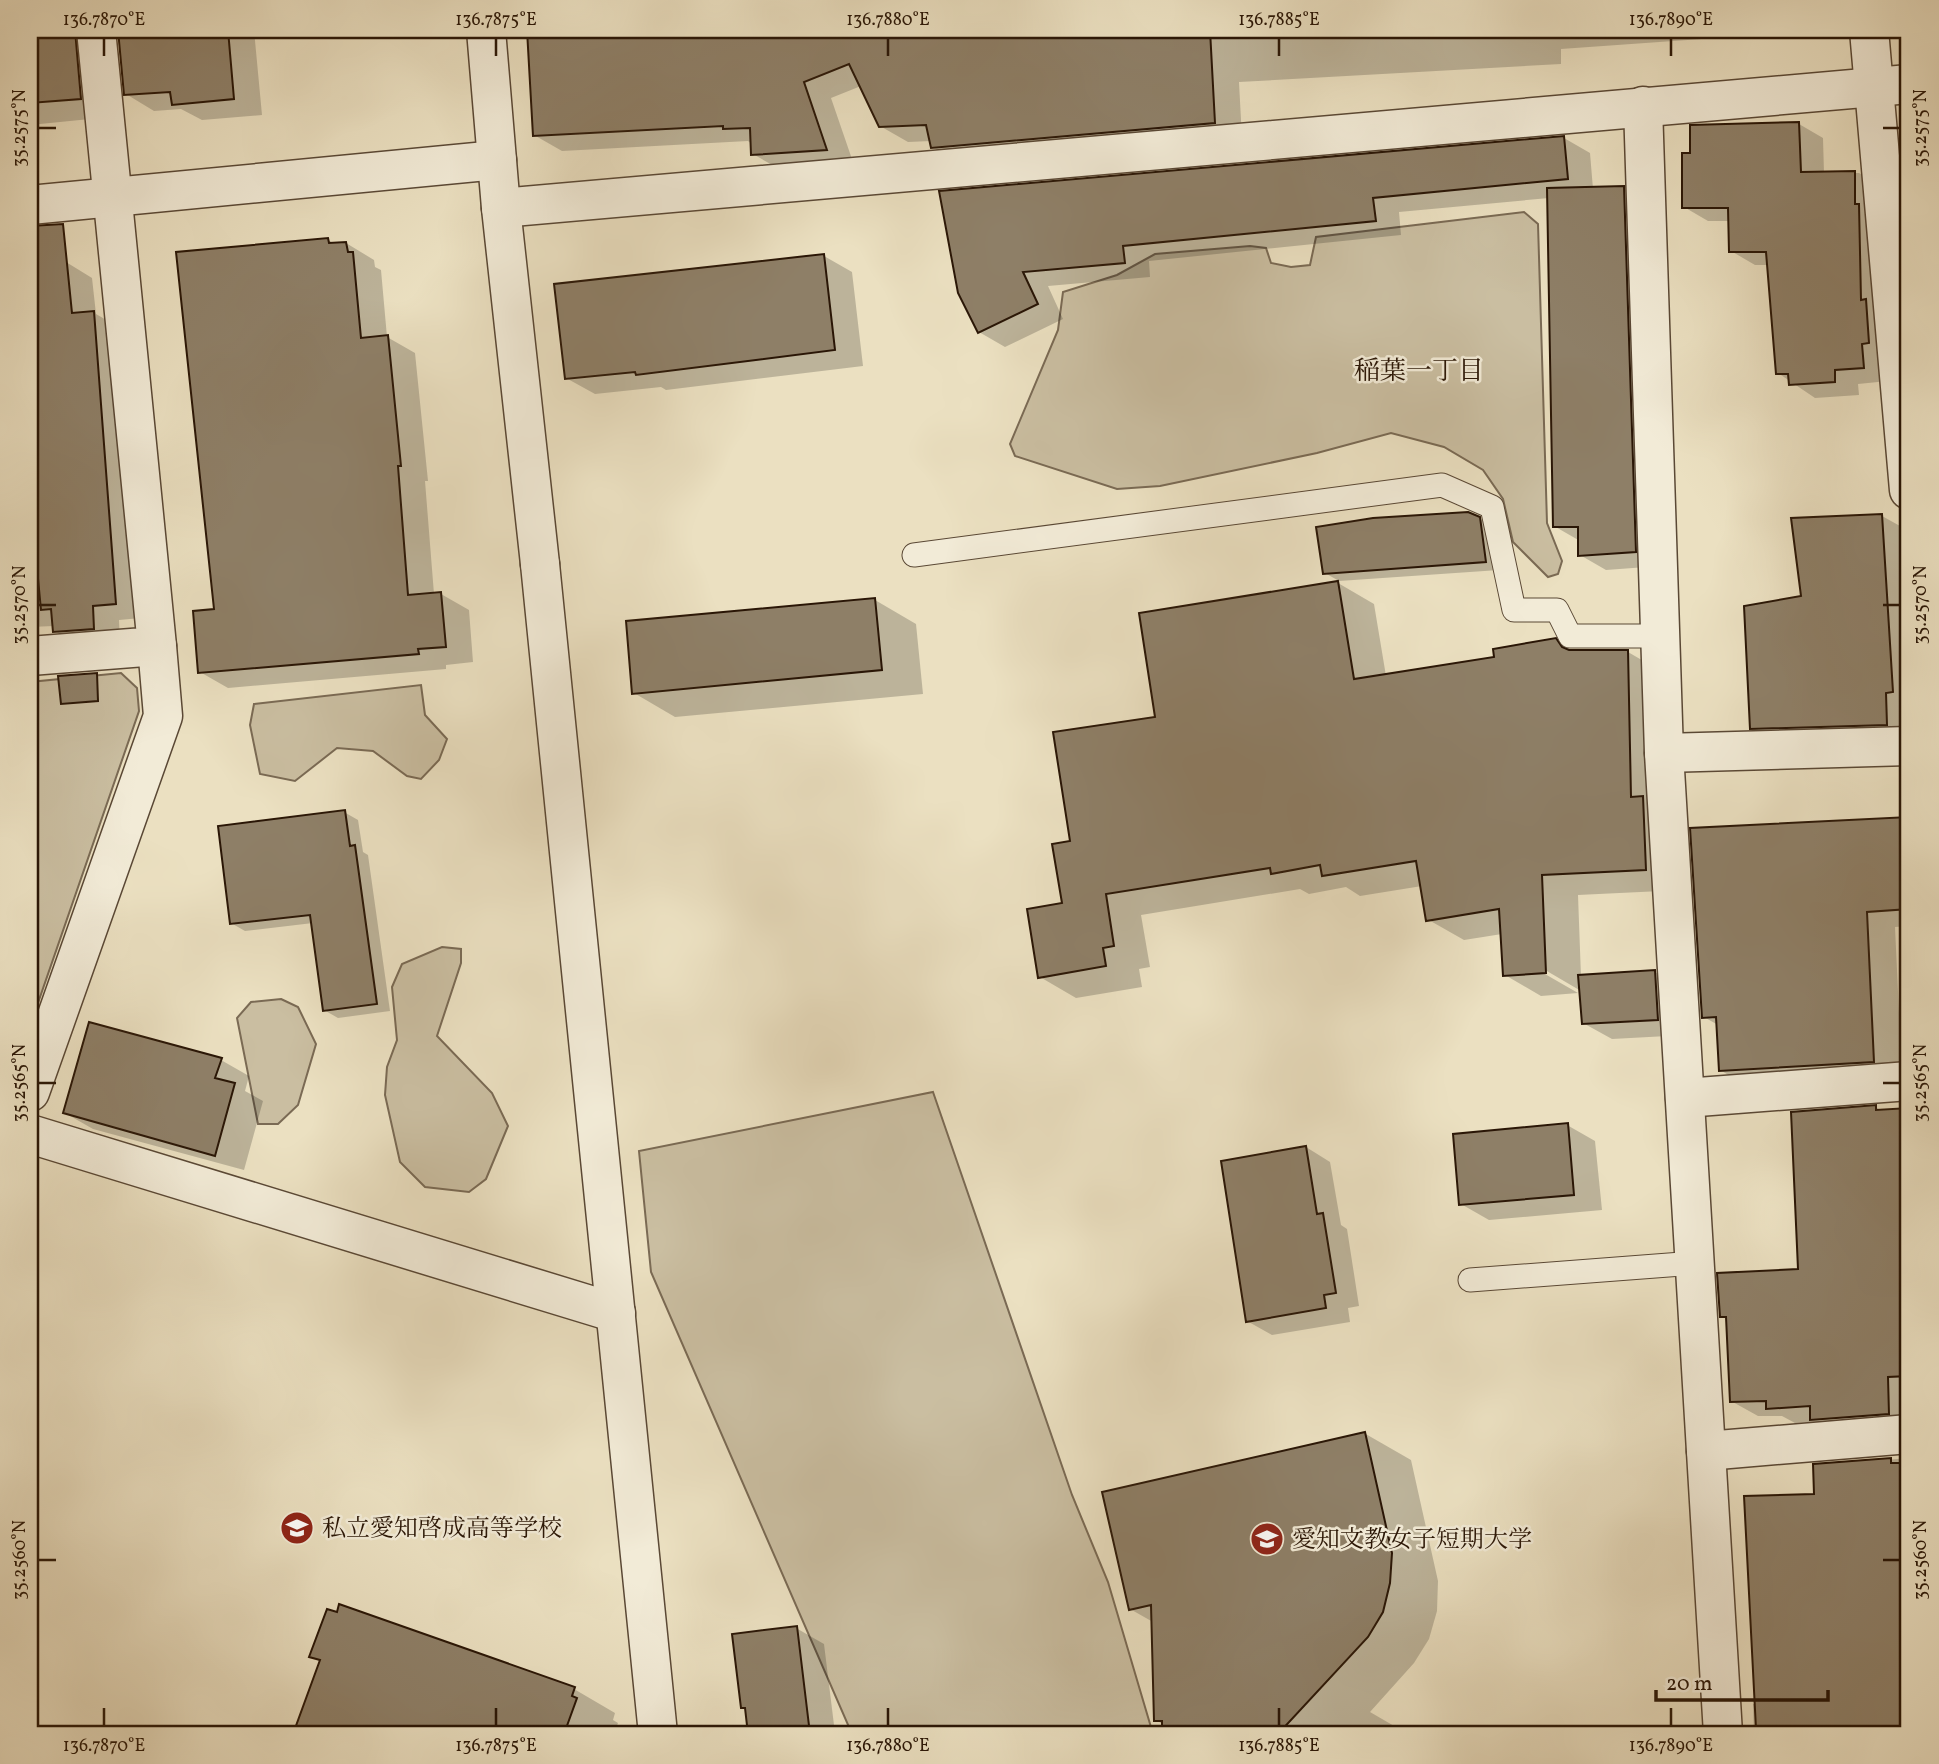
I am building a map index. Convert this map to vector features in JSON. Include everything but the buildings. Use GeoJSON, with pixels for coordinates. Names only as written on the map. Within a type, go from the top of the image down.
{"type":"FeatureCollection","features":[{"type":"Feature","properties":{"kind":"street"},"geometry":{"type":"LineString","coordinates":[[30,1092],[163,716],[96,30]]}},
{"type":"Feature","properties":{"kind":"street"},"geometry":{"type":"LineString","coordinates":[[486,30],[501,208],[540,564],[658,1734]]}},
{"type":"Feature","properties":{"kind":"street"},"geometry":{"type":"LineString","coordinates":[[1869,30],[1891,85],[1909,490]]}},
{"type":"Feature","properties":{"kind":"street"},"geometry":{"type":"LineString","coordinates":[[501,208],[1891,85]]}},
{"type":"Feature","properties":{"kind":"street"},"geometry":{"type":"LineString","coordinates":[[1643,106],[1664,753],[1723,1734]]}},
{"type":"Feature","properties":{"kind":"street"},"geometry":{"type":"LineString","coordinates":[[30,205],[498,160]]}},
{"type":"Feature","properties":{"kind":"street"},"geometry":{"type":"LineString","coordinates":[[30,656],[157,646]]}},
{"type":"Feature","properties":{"kind":"street"},"geometry":{"type":"LineString","coordinates":[[1664,753],[1909,746]]}},
{"type":"Feature","properties":{"kind":"street"},"geometry":{"type":"LineString","coordinates":[[1685,1098],[1909,1081]]}},
{"type":"Feature","properties":{"kind":"street"},"geometry":{"type":"LineString","coordinates":[[30,1134],[616,1313]]}},
{"type":"Feature","properties":{"kind":"street"},"geometry":{"type":"LineString","coordinates":[[1706,1451],[1909,1434]]}},
{"type":"Feature","properties":{"kind":"lane"},"geometry":{"type":"LineString","coordinates":[[914,555],[1442,485],[1492,507],[1514,610],[1557,610],[1570,636],[1660,636]]}},
{"type":"Feature","properties":{"kind":"lane"},"geometry":{"type":"LineString","coordinates":[[1470,1280],[1695,1264]]}},
{"type":"Feature","properties":{"kind":"shaded area"},"geometry":{"type":"Polygon","coordinates":[[[1524,212],[1538,224],[1547,523],[1562,561],[1558,574],[1548,577],[1513,542],[1503,499],[1483,470],[1444,447],[1391,433],[1317,453],[1160,486],[1117,489],[1015,456],[1010,444],[1058,330],[1063,292],[1117,275],[1155,254],[1250,246],[1266,248],[1271,263],[1291,267],[1310,265],[1316,237],[1524,212]]]}},
{"type":"Feature","properties":{"kind":"shaded area"},"geometry":{"type":"Polygon","coordinates":[[[121,673],[137,688],[139,711],[30,1026],[30,682],[121,673]]]}},
{"type":"Feature","properties":{"kind":"shaded area"},"geometry":{"type":"Polygon","coordinates":[[[421,685],[425,715],[447,739],[439,760],[421,779],[407,776],[373,751],[337,748],[295,781],[260,774],[250,725],[254,704],[421,685]]]}},
{"type":"Feature","properties":{"kind":"shaded area"},"geometry":{"type":"Polygon","coordinates":[[[442,947],[461,949],[461,963],[437,1036],[492,1093],[508,1126],[486,1179],[469,1192],[425,1187],[400,1162],[385,1095],[387,1067],[397,1040],[392,987],[402,964],[442,947]]]}},
{"type":"Feature","properties":{"kind":"shaded area"},"geometry":{"type":"Polygon","coordinates":[[[281,999],[298,1007],[316,1044],[298,1105],[278,1124],[258,1124],[237,1018],[251,1002],[281,999]]]}},
{"type":"Feature","properties":{"kind":"shaded area"},"geometry":{"type":"Polygon","coordinates":[[[933,1092],[1072,1495],[1108,1582],[1153,1734],[852,1734],[651,1272],[639,1151],[933,1092]]]}},
{"type":"Feature","properties":{"kind":"place","name":"私立愛知啓成高等学校"},"geometry":{"type":"Point","coordinates":[297,1528]}},
{"type":"Feature","properties":{"kind":"place","name":"愛知文教女子短期大学"},"geometry":{"type":"Point","coordinates":[1267,1539]}},
{"type":"Feature","properties":{"kind":"district","name":"稲葉一丁目"},"geometry":{"type":"Point","coordinates":[1419,370]}}]}
